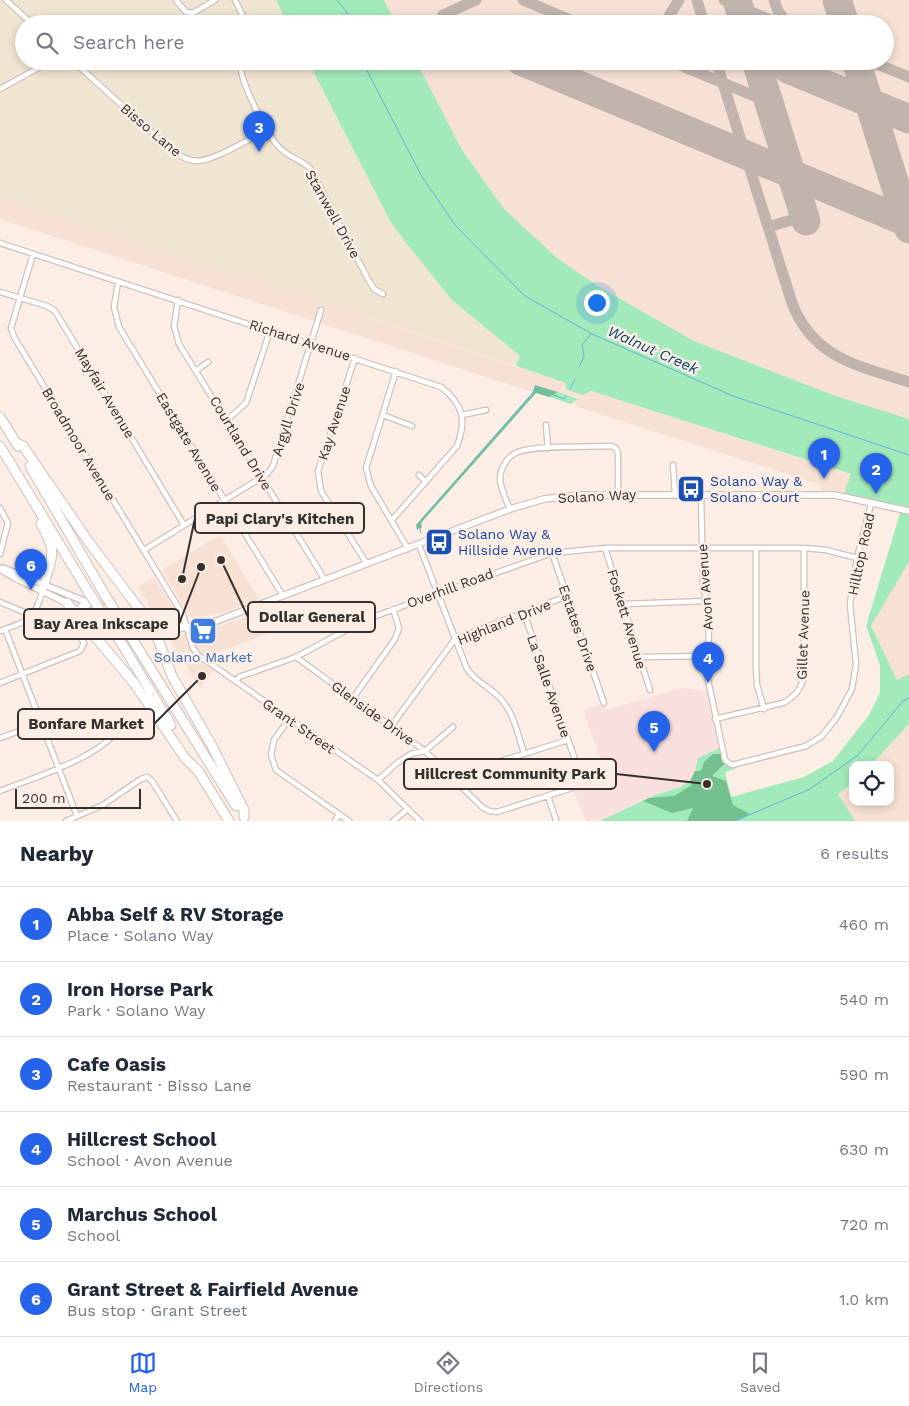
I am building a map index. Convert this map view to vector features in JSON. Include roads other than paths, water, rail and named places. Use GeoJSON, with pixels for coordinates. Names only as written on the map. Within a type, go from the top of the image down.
{"type":"FeatureCollection","features":[{"type":"Feature","properties":{"kind":"highway"},"geometry":{"type":"LineString","coordinates":[[0,417],[105,595],[245,819]]}},
{"type":"Feature","properties":{"kind":"highway"},"geometry":{"type":"LineString","coordinates":[[16,443],[23,446],[88,541],[138,620],[152,626],[172,676],[212,746],[244,810],[245,819]]}},
{"type":"Feature","properties":{"kind":"highway"},"geometry":{"type":"LineString","coordinates":[[0,446],[229,821]]}},
{"type":"Feature","properties":{"kind":"highway"},"geometry":{"type":"LineString","coordinates":[[0,455],[52,546],[52,561],[43,588]]}},
{"type":"Feature","properties":{"kind":"highway"},"geometry":{"type":"LineString","coordinates":[[68,603],[83,610],[185,758],[199,772]]}},
{"type":"Feature","properties":{"kind":"street"},"geometry":{"type":"LineString","coordinates":[[6,0],[22,15]]}},
{"type":"Feature","properties":{"kind":"street"},"geometry":{"type":"LineString","coordinates":[[176,0],[186,12],[193,13],[215,0]]}},
{"type":"Feature","properties":{"kind":"street"},"geometry":{"type":"LineString","coordinates":[[235,0],[242,15]]}},
{"type":"Feature","properties":{"kind":"street"},"geometry":{"type":"LineString","coordinates":[[0,89],[35,70]]}},
{"type":"Feature","properties":{"kind":"street","name":"Bisso Lane"},"geometry":{"type":"LineString","coordinates":[[83,70],[169,148],[187,159],[198,161],[210,158],[268,130]]}},
{"type":"Feature","properties":{"kind":"street","name":"Stanwell Drive"},"geometry":{"type":"LineString","coordinates":[[241,70],[242,80],[280,149],[310,168],[374,290],[383,294]]}},
{"type":"Feature","properties":{"kind":"street","name":"Richard Avenue"},"geometry":{"type":"LineString","coordinates":[[0,243],[441,387],[453,396],[462,415]]}},
{"type":"Feature","properties":{"kind":"street","name":"Broadmoor Avenue"},"geometry":{"type":"LineString","coordinates":[[32,254],[11,328],[14,337],[182,614],[185,626]]}},
{"type":"Feature","properties":{"kind":"street","name":"Eastgate Avenue"},"geometry":{"type":"LineString","coordinates":[[118,282],[114,307],[119,327],[283,596]]}},
{"type":"Feature","properties":{"kind":"street","name":"Mayfair Avenue"},"geometry":{"type":"LineString","coordinates":[[0,292],[48,306],[55,311],[184,525]]}},
{"type":"Feature","properties":{"kind":"street","name":"Courtland Drive"},"geometry":{"type":"LineString","coordinates":[[178,300],[174,326],[179,344],[197,370],[325,580]]}},
{"type":"Feature","properties":{"kind":"street","name":"Argyll Drive"},"geometry":{"type":"LineString","coordinates":[[144,550],[262,478],[273,466],[321,310]]}},
{"type":"Feature","properties":{"kind":"street"},"geometry":{"type":"LineString","coordinates":[[227,420],[246,403],[270,331]]}},
{"type":"Feature","properties":{"kind":"street","name":"Kay Avenue"},"geometry":{"type":"LineString","coordinates":[[355,358],[318,470],[318,481],[321,491],[368,565]]}},
{"type":"Feature","properties":{"kind":"street"},"geometry":{"type":"LineString","coordinates":[[197,370],[208,362]]}},
{"type":"Feature","properties":{"kind":"street"},"geometry":{"type":"LineString","coordinates":[[396,371],[366,468],[371,486],[408,549]]}},
{"type":"Feature","properties":{"kind":"street"},"geometry":{"type":"LineString","coordinates":[[392,520],[457,446],[462,433],[462,415],[486,410]]}},
{"type":"Feature","properties":{"kind":"street"},"geometry":{"type":"LineString","coordinates":[[383,415],[412,426]]}},
{"type":"Feature","properties":{"kind":"street"},"geometry":{"type":"LineString","coordinates":[[546,425],[548,448]]}},
{"type":"Feature","properties":{"kind":"street"},"geometry":{"type":"LineString","coordinates":[[510,509],[500,482],[503,465],[518,452],[548,448],[611,446],[616,448],[618,454],[618,494]]}},
{"type":"Feature","properties":{"kind":"street"},"geometry":{"type":"LineString","coordinates":[[673,466],[674,494]]}},
{"type":"Feature","properties":{"kind":"street"},"geometry":{"type":"LineString","coordinates":[[419,475],[426,482]]}},
{"type":"Feature","properties":{"kind":"street","name":"Solano Way"},"geometry":{"type":"LineString","coordinates":[[185,626],[214,622],[368,565],[510,509],[544,499],[579,495],[618,494],[836,495],[909,511]]}},
{"type":"Feature","properties":{"kind":"street","name":"Avon Avenue"},"geometry":{"type":"LineString","coordinates":[[701,495],[703,585],[709,612],[708,680],[725,760],[730,765]]}},
{"type":"Feature","properties":{"kind":"street","name":"Hilltop Road"},"geometry":{"type":"LineString","coordinates":[[730,765],[806,746],[822,736],[837,717],[852,689],[856,664],[850,604],[858,558],[871,504]]}},
{"type":"Feature","properties":{"kind":"street"},"geometry":{"type":"LineString","coordinates":[[0,508],[8,523],[0,554]]}},
{"type":"Feature","properties":{"kind":"street"},"geometry":{"type":"LineString","coordinates":[[419,545],[467,669],[474,680],[487,685],[507,707],[524,753]]}},
{"type":"Feature","properties":{"kind":"street","name":"Overhill Road"},"geometry":{"type":"LineString","coordinates":[[236,681],[239,677],[296,657],[367,618],[552,553],[605,548],[804,548],[826,550],[858,558]]}},
{"type":"Feature","properties":{"kind":"street","name":"Foskett Avenue"},"geometry":{"type":"LineString","coordinates":[[605,548],[650,690]]}},
{"type":"Feature","properties":{"kind":"street"},"geometry":{"type":"LineString","coordinates":[[756,548],[756,667],[757,685],[764,708]]}},
{"type":"Feature","properties":{"kind":"street","name":"Gillet Avenue"},"geometry":{"type":"LineString","coordinates":[[715,719],[764,708],[792,698],[800,690],[804,677],[804,548]]}},
{"type":"Feature","properties":{"kind":"street","name":"Estates Drive"},"geometry":{"type":"LineString","coordinates":[[552,553],[604,703]]}},
{"type":"Feature","properties":{"kind":"street"},"geometry":{"type":"LineString","coordinates":[[0,568],[43,588],[83,610],[138,620],[152,626],[176,630],[185,626]]}},
{"type":"Feature","properties":{"kind":"street"},"geometry":{"type":"LineString","coordinates":[[43,588],[68,603]]}},
{"type":"Feature","properties":{"kind":"street"},"geometry":{"type":"LineString","coordinates":[[43,588],[32,616],[27,622],[3,630],[42,723],[77,816]]}},
{"type":"Feature","properties":{"kind":"street","name":"Highland Drive"},"geometry":{"type":"LineString","coordinates":[[392,725],[455,639],[567,596]]}},
{"type":"Feature","properties":{"kind":"street"},"geometry":{"type":"LineString","coordinates":[[623,604],[707,601]]}},
{"type":"Feature","properties":{"kind":"street"},"geometry":{"type":"LineString","coordinates":[[0,602],[78,635],[84,643],[80,652],[0,683]]}},
{"type":"Feature","properties":{"kind":"street"},"geometry":{"type":"LineString","coordinates":[[353,698],[396,639],[398,628],[393,609]]}},
{"type":"Feature","properties":{"kind":"street","name":"La Salle Avenue"},"geometry":{"type":"LineString","coordinates":[[524,613],[580,774],[579,781],[572,788],[548,796]]}},
{"type":"Feature","properties":{"kind":"street"},"geometry":{"type":"LineString","coordinates":[[152,626],[185,626]]}},
{"type":"Feature","properties":{"kind":"street","name":"Grant Street"},"geometry":{"type":"LineString","coordinates":[[185,626],[195,652],[288,719],[378,780],[420,821]]}},
{"type":"Feature","properties":{"kind":"street"},"geometry":{"type":"LineString","coordinates":[[639,657],[708,656]]}},
{"type":"Feature","properties":{"kind":"street","name":"Glenside Drive"},"geometry":{"type":"LineString","coordinates":[[296,657],[392,725],[425,751],[490,811],[497,812],[548,796]]}},
{"type":"Feature","properties":{"kind":"street"},"geometry":{"type":"LineString","coordinates":[[0,738],[42,723],[114,713],[120,722],[119,729],[100,747],[58,768],[0,791]]}},
{"type":"Feature","properties":{"kind":"street"},"geometry":{"type":"LineString","coordinates":[[288,719],[274,740],[271,755],[276,770],[349,821]]}},
{"type":"Feature","properties":{"kind":"street"},"geometry":{"type":"LineString","coordinates":[[378,780],[397,763],[411,754],[425,751],[452,727]]}},
{"type":"Feature","properties":{"kind":"street"},"geometry":{"type":"LineString","coordinates":[[461,786],[484,766],[568,740]]}},
{"type":"Feature","properties":{"kind":"street"},"geometry":{"type":"LineString","coordinates":[[66,821],[104,804],[147,777],[152,781],[177,821]]}},
{"type":"Feature","properties":{"kind":"street"},"geometry":{"type":"LineString","coordinates":[[548,796],[556,820]]}},
{"type":"Feature","properties":{"kind":"street"},"geometry":{"type":"LineString","coordinates":[[393,821],[408,809]]}},
{"type":"Feature","properties":{"kind":"street"},"geometry":{"type":"LineString","coordinates":[[335,821],[339,814]]}},
{"type":"Feature","properties":{"kind":"waterway","name":"Walnut Creek"},"geometry":{"type":"LineString","coordinates":[[337,0],[348,15]]}},
{"type":"Feature","properties":{"kind":"waterway","name":"Walnut Creek"},"geometry":{"type":"LineString","coordinates":[[367,70],[421,175],[455,225],[525,296],[592,334],[733,396],[909,455]]}},
{"type":"Feature","properties":{"kind":"waterway"},"geometry":{"type":"LineString","coordinates":[[579,367],[584,356],[582,345],[591,334]]}},
{"type":"Feature","properties":{"kind":"waterway"},"geometry":{"type":"LineString","coordinates":[[570,389],[575,379]]}},
{"type":"Feature","properties":{"kind":"waterway"},"geometry":{"type":"LineString","coordinates":[[421,533],[419,524],[422,519],[536,388],[564,399],[566,396]]}},
{"type":"Feature","properties":{"kind":"waterway"},"geometry":{"type":"LineString","coordinates":[[735,821],[810,789],[858,755],[903,701],[909,698]]}},
{"type":"Feature","properties":{"kind":"place","name":"Cafe Oasis"},"geometry":{"type":"Point","coordinates":[259,152]}},
{"type":"Feature","properties":{"kind":"place","name":"Abba Self & RV Storage"},"geometry":{"type":"Point","coordinates":[824,479]}},
{"type":"Feature","properties":{"kind":"place","name":"Solano Way & Solano Court"},"geometry":{"type":"Point","coordinates":[691,489]}},
{"type":"Feature","properties":{"kind":"place","name":"Iron Horse Park"},"geometry":{"type":"Point","coordinates":[876,494]}},
{"type":"Feature","properties":{"kind":"place","name":"Solano Way & Hillside Avenue"},"geometry":{"type":"Point","coordinates":[439,542]}},
{"type":"Feature","properties":{"kind":"place","name":"Dollar General"},"geometry":{"type":"Point","coordinates":[221,560]}},
{"type":"Feature","properties":{"kind":"place","name":"Bay Area Inkscape"},"geometry":{"type":"Point","coordinates":[201,567]}},
{"type":"Feature","properties":{"kind":"place","name":"Papi Clary's Kitchen"},"geometry":{"type":"Point","coordinates":[182,579]}},
{"type":"Feature","properties":{"kind":"place","name":"Grant Street & Fairfield Avenue"},"geometry":{"type":"Point","coordinates":[31,590]}},
{"type":"Feature","properties":{"kind":"place","name":"Solano Market"},"geometry":{"type":"Point","coordinates":[203,631]}},
{"type":"Feature","properties":{"kind":"place","name":"Bonfare Market"},"geometry":{"type":"Point","coordinates":[202,676]}},
{"type":"Feature","properties":{"kind":"place","name":"Hillcrest School"},"geometry":{"type":"Point","coordinates":[708,683]}},
{"type":"Feature","properties":{"kind":"place","name":"Marchus School"},"geometry":{"type":"Point","coordinates":[654,752]}},
{"type":"Feature","properties":{"kind":"place","name":"Hillcrest Community Park"},"geometry":{"type":"Point","coordinates":[707,784]}}]}
